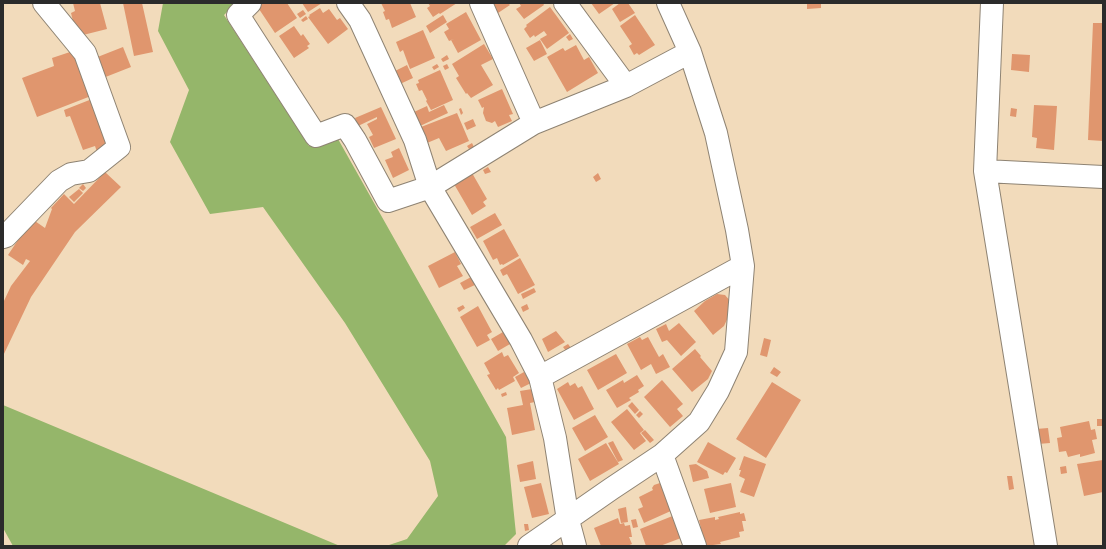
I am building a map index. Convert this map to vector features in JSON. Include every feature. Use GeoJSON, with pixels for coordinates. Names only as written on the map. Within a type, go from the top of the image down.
{"type":"FeatureCollection","features":[{"type":"Feature","properties":{"kind":"street"},"geometry":{"type":"LineString","coordinates":[[3,237],[6,236],[59,181],[71,174],[89,171],[119,147],[85,54],[44,3]]}},
{"type":"Feature","properties":{"kind":"street"},"geometry":{"type":"LineString","coordinates":[[250,3],[238,15],[316,136],[345,125],[355,140],[388,201],[430,187],[534,122],[626,86],[690,52]]}},
{"type":"Feature","properties":{"kind":"street"},"geometry":{"type":"LineString","coordinates":[[348,3],[360,20],[415,140],[430,187],[521,340],[540,377],[555,438],[568,520],[575,546]]}},
{"type":"Feature","properties":{"kind":"street"},"geometry":{"type":"LineString","coordinates":[[481,3],[534,122]]}},
{"type":"Feature","properties":{"kind":"street"},"geometry":{"type":"LineString","coordinates":[[565,3],[626,86]]}},
{"type":"Feature","properties":{"kind":"street"},"geometry":{"type":"LineString","coordinates":[[529,546],[611,489],[662,456],[699,422],[718,391],[736,352],[743,266],[737,230],[716,133],[690,52],[668,3]]}},
{"type":"Feature","properties":{"kind":"street"},"geometry":{"type":"LineString","coordinates":[[992,3],[985,171],[1046,546]]}},
{"type":"Feature","properties":{"kind":"street"},"geometry":{"type":"LineString","coordinates":[[985,171],[1103,177]]}},
{"type":"Feature","properties":{"kind":"street"},"geometry":{"type":"LineString","coordinates":[[540,377],[743,266]]}},
{"type":"Feature","properties":{"kind":"street"},"geometry":{"type":"LineString","coordinates":[[662,456],[695,546]]}},
{"type":"Feature","properties":{"kind":"green space"},"geometry":{"type":"Polygon","coordinates":[[[163,3],[236,3],[224,15],[309,146],[338,139],[506,437],[516,534],[504,546],[386,546],[407,539],[438,496],[430,461],[345,323],[263,207],[210,214],[170,142],[189,90],[158,31],[163,3]]]}},
{"type":"Feature","properties":{"kind":"green space"},"geometry":{"type":"Polygon","coordinates":[[[3,405],[340,546],[13,546],[3,528],[3,405]]]}},
{"type":"Feature","properties":{"kind":"building"},"geometry":{"type":"Polygon","coordinates":[[[73,3],[100,3],[107,29],[83,35],[82,31],[76,33],[71,13],[75,11],[73,3]]]}},
{"type":"Feature","properties":{"kind":"building"},"geometry":{"type":"Polygon","coordinates":[[[123,3],[142,3],[153,52],[134,56],[123,3]]]}},
{"type":"Feature","properties":{"kind":"building"},"geometry":{"type":"Polygon","coordinates":[[[262,3],[287,3],[297,18],[275,33],[257,6],[262,3]]]}},
{"type":"Feature","properties":{"kind":"building"},"geometry":{"type":"Polygon","coordinates":[[[302,3],[322,3],[308,12],[302,3]]]}},
{"type":"Feature","properties":{"kind":"building"},"geometry":{"type":"Polygon","coordinates":[[[381,3],[410,3],[416,17],[392,28],[389,19],[386,20],[383,12],[385,11],[381,3]]]}},
{"type":"Feature","properties":{"kind":"building"},"geometry":{"type":"Polygon","coordinates":[[[428,3],[457,3],[433,17],[427,8],[430,6],[428,3]]]}},
{"type":"Feature","properties":{"kind":"building"},"geometry":{"type":"Polygon","coordinates":[[[490,3],[508,3],[510,5],[498,13],[490,3]]]}},
{"type":"Feature","properties":{"kind":"building"},"geometry":{"type":"Polygon","coordinates":[[[519,3],[543,3],[544,5],[524,19],[516,9],[521,6],[519,3]]]}},
{"type":"Feature","properties":{"kind":"building"},"geometry":{"type":"Polygon","coordinates":[[[591,3],[615,3],[599,14],[591,3]]]}},
{"type":"Feature","properties":{"kind":"building"},"geometry":{"type":"Polygon","coordinates":[[[620,3],[628,3],[635,13],[620,22],[612,9],[620,3]]]}},
{"type":"Feature","properties":{"kind":"building"},"geometry":{"type":"Polygon","coordinates":[[[807,3],[821,3],[821,8],[807,9],[807,3]]]}},
{"type":"Feature","properties":{"kind":"building"},"geometry":{"type":"Polygon","coordinates":[[[550,7],[569,33],[547,49],[540,39],[547,35],[544,31],[535,37],[534,35],[530,38],[524,29],[527,26],[526,25],[550,7]]]}},
{"type":"Feature","properties":{"kind":"building"},"geometry":{"type":"Polygon","coordinates":[[[320,8],[323,13],[329,9],[337,20],[340,18],[348,29],[328,44],[308,17],[320,8]]]}},
{"type":"Feature","properties":{"kind":"building"},"geometry":{"type":"Polygon","coordinates":[[[303,10],[306,14],[300,18],[297,14],[303,10]]]}},
{"type":"Feature","properties":{"kind":"building"},"geometry":{"type":"Polygon","coordinates":[[[466,12],[481,40],[458,53],[451,40],[449,41],[444,32],[449,29],[446,24],[466,12]]]}},
{"type":"Feature","properties":{"kind":"building"},"geometry":{"type":"Polygon","coordinates":[[[443,15],[447,22],[430,33],[426,26],[443,15]]]}},
{"type":"Feature","properties":{"kind":"building"},"geometry":{"type":"Polygon","coordinates":[[[635,15],[655,45],[639,55],[637,53],[634,55],[629,46],[632,44],[620,26],[635,15]]]}},
{"type":"Feature","properties":{"kind":"building"},"geometry":{"type":"Polygon","coordinates":[[[306,16],[308,19],[303,22],[301,20],[306,16]]]}},
{"type":"Feature","properties":{"kind":"building"},"geometry":{"type":"Polygon","coordinates":[[[1093,23],[1103,23],[1103,141],[1088,140],[1093,23]]]}},
{"type":"Feature","properties":{"kind":"building"},"geometry":{"type":"Polygon","coordinates":[[[294,26],[301,36],[303,34],[310,44],[307,46],[309,48],[294,58],[279,36],[294,26]]]}},
{"type":"Feature","properties":{"kind":"building"},"geometry":{"type":"Polygon","coordinates":[[[423,30],[435,58],[410,69],[403,50],[400,52],[396,42],[423,30]]]}},
{"type":"Feature","properties":{"kind":"building"},"geometry":{"type":"Polygon","coordinates":[[[570,34],[573,39],[569,41],[566,37],[570,34]]]}},
{"type":"Feature","properties":{"kind":"building"},"geometry":{"type":"Polygon","coordinates":[[[540,40],[547,54],[534,61],[526,48],[540,40]]]}},
{"type":"Feature","properties":{"kind":"building"},"geometry":{"type":"Polygon","coordinates":[[[484,44],[493,59],[481,65],[493,85],[471,98],[467,93],[466,94],[456,78],[459,76],[452,64],[484,44]]]}},
{"type":"Feature","properties":{"kind":"building"},"geometry":{"type":"Polygon","coordinates":[[[576,45],[584,60],[589,57],[598,73],[567,92],[547,57],[563,48],[565,51],[576,45]]]}},
{"type":"Feature","properties":{"kind":"building"},"geometry":{"type":"Polygon","coordinates":[[[123,47],[131,67],[103,78],[95,58],[123,47]]]}},
{"type":"Feature","properties":{"kind":"building"},"geometry":{"type":"Polygon","coordinates":[[[76,50],[91,96],[37,117],[22,78],[54,66],[52,58],[76,50]]]}},
{"type":"Feature","properties":{"kind":"building"},"geometry":{"type":"Polygon","coordinates":[[[1012,54],[1030,55],[1029,72],[1011,70],[1012,54]]]}},
{"type":"Feature","properties":{"kind":"building"},"geometry":{"type":"Polygon","coordinates":[[[447,55],[449,59],[443,62],[441,59],[447,55]]]}},
{"type":"Feature","properties":{"kind":"building"},"geometry":{"type":"Polygon","coordinates":[[[437,64],[439,67],[434,70],[432,67],[437,64]]]}},
{"type":"Feature","properties":{"kind":"building"},"geometry":{"type":"Polygon","coordinates":[[[447,64],[449,68],[445,70],[443,66],[447,64]]]}},
{"type":"Feature","properties":{"kind":"building"},"geometry":{"type":"Polygon","coordinates":[[[407,65],[413,78],[400,84],[395,71],[407,65]]]}},
{"type":"Feature","properties":{"kind":"building"},"geometry":{"type":"Polygon","coordinates":[[[440,70],[453,100],[431,110],[422,90],[419,91],[416,84],[419,83],[418,80],[440,70]]]}},
{"type":"Feature","properties":{"kind":"building"},"geometry":{"type":"Polygon","coordinates":[[[502,89],[513,114],[509,115],[512,121],[498,127],[495,121],[492,123],[486,121],[483,113],[484,107],[482,108],[478,100],[502,89]]]}},
{"type":"Feature","properties":{"kind":"building"},"geometry":{"type":"Polygon","coordinates":[[[92,99],[108,141],[97,152],[95,146],[83,150],[70,116],[66,117],[64,110],[92,99]]]}},
{"type":"Feature","properties":{"kind":"building"},"geometry":{"type":"Polygon","coordinates":[[[444,105],[448,113],[420,126],[414,112],[427,106],[429,112],[444,105]]]}},
{"type":"Feature","properties":{"kind":"building"},"geometry":{"type":"Polygon","coordinates":[[[1034,105],[1057,106],[1054,150],[1036,148],[1037,138],[1032,137],[1034,105]]]}},
{"type":"Feature","properties":{"kind":"building"},"geometry":{"type":"Polygon","coordinates":[[[381,107],[396,139],[374,148],[369,137],[373,135],[367,124],[377,119],[377,117],[358,126],[355,118],[381,107]]]}},
{"type":"Feature","properties":{"kind":"building"},"geometry":{"type":"Polygon","coordinates":[[[461,108],[463,113],[461,115],[459,109],[461,108]]]}},
{"type":"Feature","properties":{"kind":"building"},"geometry":{"type":"Polygon","coordinates":[[[1011,108],[1017,109],[1016,117],[1010,116],[1011,108]]]}},
{"type":"Feature","properties":{"kind":"building"},"geometry":{"type":"Polygon","coordinates":[[[457,113],[469,141],[446,151],[439,138],[427,143],[421,127],[457,113]]]}},
{"type":"Feature","properties":{"kind":"building"},"geometry":{"type":"Polygon","coordinates":[[[473,119],[476,126],[467,130],[464,123],[473,119]]]}},
{"type":"Feature","properties":{"kind":"building"},"geometry":{"type":"Polygon","coordinates":[[[472,143],[474,147],[469,149],[467,146],[472,143]]]}},
{"type":"Feature","properties":{"kind":"building"},"geometry":{"type":"Polygon","coordinates":[[[399,148],[409,170],[393,178],[385,160],[393,157],[391,152],[399,148]]]}},
{"type":"Feature","properties":{"kind":"building"},"geometry":{"type":"Polygon","coordinates":[[[488,167],[491,172],[485,174],[483,170],[488,167]]]}},
{"type":"Feature","properties":{"kind":"building"},"geometry":{"type":"Polygon","coordinates":[[[105,172],[121,187],[75,232],[31,297],[3,356],[3,303],[11,286],[30,261],[26,259],[23,265],[8,255],[32,219],[45,228],[52,209],[51,208],[64,194],[74,204],[105,172]]]}},
{"type":"Feature","properties":{"kind":"building"},"geometry":{"type":"Polygon","coordinates":[[[472,173],[487,199],[483,202],[486,206],[472,215],[454,184],[472,173]]]}},
{"type":"Feature","properties":{"kind":"building"},"geometry":{"type":"Polygon","coordinates":[[[598,173],[601,179],[596,182],[593,177],[598,173]]]}},
{"type":"Feature","properties":{"kind":"building"},"geometry":{"type":"Polygon","coordinates":[[[83,184],[86,188],[83,191],[79,188],[83,184]]]}},
{"type":"Feature","properties":{"kind":"building"},"geometry":{"type":"Polygon","coordinates":[[[79,189],[83,193],[74,202],[69,197],[79,189]]]}},
{"type":"Feature","properties":{"kind":"building"},"geometry":{"type":"Polygon","coordinates":[[[495,213],[502,225],[477,239],[470,227],[495,213]]]}},
{"type":"Feature","properties":{"kind":"building"},"geometry":{"type":"Polygon","coordinates":[[[504,229],[519,256],[503,265],[500,265],[497,258],[493,260],[483,241],[504,229]]]}},
{"type":"Feature","properties":{"kind":"building"},"geometry":{"type":"Polygon","coordinates":[[[455,252],[461,264],[457,266],[463,276],[439,288],[428,266],[455,252]]]}},
{"type":"Feature","properties":{"kind":"building"},"geometry":{"type":"Polygon","coordinates":[[[520,258],[535,285],[518,294],[507,274],[503,276],[500,270],[520,258]]]}},
{"type":"Feature","properties":{"kind":"building"},"geometry":{"type":"Polygon","coordinates":[[[473,276],[477,284],[464,290],[460,283],[473,276]]]}},
{"type":"Feature","properties":{"kind":"building"},"geometry":{"type":"Polygon","coordinates":[[[534,288],[536,292],[523,299],[521,294],[534,288]]]}},
{"type":"Feature","properties":{"kind":"building"},"geometry":{"type":"Polygon","coordinates":[[[717,294],[725,295],[731,302],[730,313],[724,326],[713,335],[694,311],[705,301],[717,294]]]}},
{"type":"Feature","properties":{"kind":"building"},"geometry":{"type":"Polygon","coordinates":[[[527,304],[529,309],[523,312],[521,307],[527,304]]]}},
{"type":"Feature","properties":{"kind":"building"},"geometry":{"type":"Polygon","coordinates":[[[463,305],[465,308],[459,312],[457,308],[463,305]]]}},
{"type":"Feature","properties":{"kind":"building"},"geometry":{"type":"Polygon","coordinates":[[[478,306],[492,332],[487,335],[490,340],[477,347],[460,317],[478,306]]]}},
{"type":"Feature","properties":{"kind":"building"},"geometry":{"type":"Polygon","coordinates":[[[679,323],[696,342],[681,356],[667,340],[662,342],[656,329],[666,324],[669,331],[679,323]]]}},
{"type":"Feature","properties":{"kind":"building"},"geometry":{"type":"Polygon","coordinates":[[[556,331],[565,342],[548,352],[542,339],[556,331]]]}},
{"type":"Feature","properties":{"kind":"building"},"geometry":{"type":"Polygon","coordinates":[[[503,332],[510,344],[498,351],[491,339],[503,332]]]}},
{"type":"Feature","properties":{"kind":"building"},"geometry":{"type":"Polygon","coordinates":[[[640,337],[642,340],[648,337],[659,357],[663,354],[670,367],[656,374],[651,364],[641,370],[627,344],[640,337]]]}},
{"type":"Feature","properties":{"kind":"building"},"geometry":{"type":"Polygon","coordinates":[[[764,338],[771,340],[767,357],[760,355],[764,338]]]}},
{"type":"Feature","properties":{"kind":"building"},"geometry":{"type":"Polygon","coordinates":[[[568,344],[571,348],[566,351],[563,347],[568,344]]]}},
{"type":"Feature","properties":{"kind":"building"},"geometry":{"type":"Polygon","coordinates":[[[695,349],[712,371],[708,379],[692,392],[672,369],[695,349]]]}},
{"type":"Feature","properties":{"kind":"building"},"geometry":{"type":"Polygon","coordinates":[[[502,352],[504,357],[508,355],[519,373],[513,377],[515,381],[499,390],[498,388],[496,390],[487,375],[490,374],[484,363],[502,352]]]}},
{"type":"Feature","properties":{"kind":"building"},"geometry":{"type":"Polygon","coordinates":[[[616,354],[627,373],[598,390],[587,370],[616,354]]]}},
{"type":"Feature","properties":{"kind":"building"},"geometry":{"type":"Polygon","coordinates":[[[774,367],[781,372],[777,377],[770,373],[774,367]]]}},
{"type":"Feature","properties":{"kind":"building"},"geometry":{"type":"Polygon","coordinates":[[[524,372],[531,383],[521,388],[515,377],[524,372]]]}},
{"type":"Feature","properties":{"kind":"building"},"geometry":{"type":"Polygon","coordinates":[[[637,375],[644,386],[638,390],[639,392],[629,398],[631,400],[617,408],[606,390],[623,380],[624,383],[637,375]]]}},
{"type":"Feature","properties":{"kind":"building"},"geometry":{"type":"Polygon","coordinates":[[[662,380],[683,404],[677,409],[683,416],[670,427],[644,397],[662,380]]]}},
{"type":"Feature","properties":{"kind":"building"},"geometry":{"type":"Polygon","coordinates":[[[568,382],[570,386],[575,383],[578,388],[582,386],[594,409],[574,420],[557,389],[568,382]]]}},
{"type":"Feature","properties":{"kind":"building"},"geometry":{"type":"Polygon","coordinates":[[[772,382],[801,400],[766,458],[736,439],[772,382]]]}},
{"type":"Feature","properties":{"kind":"building"},"geometry":{"type":"Polygon","coordinates":[[[532,389],[535,402],[530,403],[535,430],[512,435],[507,408],[523,405],[520,391],[532,389]]]}},
{"type":"Feature","properties":{"kind":"building"},"geometry":{"type":"Polygon","coordinates":[[[506,392],[507,395],[502,397],[501,394],[506,392]]]}},
{"type":"Feature","properties":{"kind":"building"},"geometry":{"type":"Polygon","coordinates":[[[632,402],[639,410],[635,414],[628,406],[632,402]]]}},
{"type":"Feature","properties":{"kind":"building"},"geometry":{"type":"Polygon","coordinates":[[[627,409],[644,430],[640,433],[646,441],[634,450],[611,422],[627,409]]]}},
{"type":"Feature","properties":{"kind":"building"},"geometry":{"type":"Polygon","coordinates":[[[640,411],[643,414],[639,418],[636,415],[640,411]]]}},
{"type":"Feature","properties":{"kind":"building"},"geometry":{"type":"Polygon","coordinates":[[[595,415],[608,437],[585,451],[572,428],[595,415]]]}},
{"type":"Feature","properties":{"kind":"building"},"geometry":{"type":"Polygon","coordinates":[[[1097,419],[1103,419],[1103,426],[1097,426],[1097,419]]]}},
{"type":"Feature","properties":{"kind":"building"},"geometry":{"type":"Polygon","coordinates":[[[1089,421],[1091,430],[1095,429],[1097,439],[1092,440],[1095,453],[1080,457],[1080,454],[1068,457],[1066,451],[1059,452],[1057,438],[1062,437],[1060,427],[1089,421]]]}},
{"type":"Feature","properties":{"kind":"building"},"geometry":{"type":"Polygon","coordinates":[[[1048,428],[1050,443],[1038,444],[1036,429],[1048,428]]]}},
{"type":"Feature","properties":{"kind":"building"},"geometry":{"type":"Polygon","coordinates":[[[645,430],[654,440],[650,443],[641,433],[645,430]]]}},
{"type":"Feature","properties":{"kind":"building"},"geometry":{"type":"Polygon","coordinates":[[[613,441],[623,460],[618,462],[608,443],[613,441]]]}},
{"type":"Feature","properties":{"kind":"building"},"geometry":{"type":"Polygon","coordinates":[[[708,442],[736,458],[727,473],[725,472],[723,475],[697,462],[708,442]]]}},
{"type":"Feature","properties":{"kind":"building"},"geometry":{"type":"Polygon","coordinates":[[[606,443],[619,464],[590,481],[578,459],[606,443]]]}},
{"type":"Feature","properties":{"kind":"building"},"geometry":{"type":"Polygon","coordinates":[[[744,456],[766,464],[754,497],[740,492],[745,479],[739,476],[741,470],[739,470],[744,456]]]}},
{"type":"Feature","properties":{"kind":"building"},"geometry":{"type":"Polygon","coordinates":[[[1103,460],[1103,492],[1084,496],[1077,464],[1103,460]]]}},
{"type":"Feature","properties":{"kind":"building"},"geometry":{"type":"Polygon","coordinates":[[[533,461],[536,479],[520,482],[517,465],[533,461]]]}},
{"type":"Feature","properties":{"kind":"building"},"geometry":{"type":"Polygon","coordinates":[[[696,464],[707,471],[709,478],[693,482],[689,465],[696,464]]]}},
{"type":"Feature","properties":{"kind":"building"},"geometry":{"type":"Polygon","coordinates":[[[1066,466],[1067,473],[1061,474],[1060,467],[1066,466]]]}},
{"type":"Feature","properties":{"kind":"building"},"geometry":{"type":"Polygon","coordinates":[[[1007,476],[1012,476],[1014,489],[1009,490],[1007,476]]]}},
{"type":"Feature","properties":{"kind":"building"},"geometry":{"type":"Polygon","coordinates":[[[541,483],[549,514],[532,518],[524,487],[541,483]]]}},
{"type":"Feature","properties":{"kind":"building"},"geometry":{"type":"Polygon","coordinates":[[[660,483],[663,484],[673,510],[644,523],[638,509],[643,507],[639,497],[653,490],[652,488],[654,485],[660,483]]]}},
{"type":"Feature","properties":{"kind":"building"},"geometry":{"type":"Polygon","coordinates":[[[731,483],[736,507],[710,513],[704,489],[731,483]]]}},
{"type":"Feature","properties":{"kind":"building"},"geometry":{"type":"Polygon","coordinates":[[[626,507],[628,522],[621,523],[618,509],[626,507]]]}},
{"type":"Feature","properties":{"kind":"building"},"geometry":{"type":"Polygon","coordinates":[[[740,512],[740,514],[744,513],[746,521],[742,521],[744,531],[739,532],[740,537],[720,542],[721,544],[705,546],[699,520],[715,517],[715,520],[719,519],[718,517],[740,512]]]}},
{"type":"Feature","properties":{"kind":"building"},"geometry":{"type":"Polygon","coordinates":[[[675,515],[681,538],[660,546],[646,546],[640,529],[675,515]]]}},
{"type":"Feature","properties":{"kind":"building"},"geometry":{"type":"Polygon","coordinates":[[[618,518],[620,524],[624,523],[625,526],[630,525],[632,537],[629,537],[632,544],[627,546],[601,546],[594,528],[618,518]]]}},
{"type":"Feature","properties":{"kind":"building"},"geometry":{"type":"Polygon","coordinates":[[[636,519],[638,527],[633,528],[631,520],[636,519]]]}},
{"type":"Feature","properties":{"kind":"building"},"geometry":{"type":"Polygon","coordinates":[[[524,524],[528,524],[529,530],[525,531],[524,524]]]}}]}
